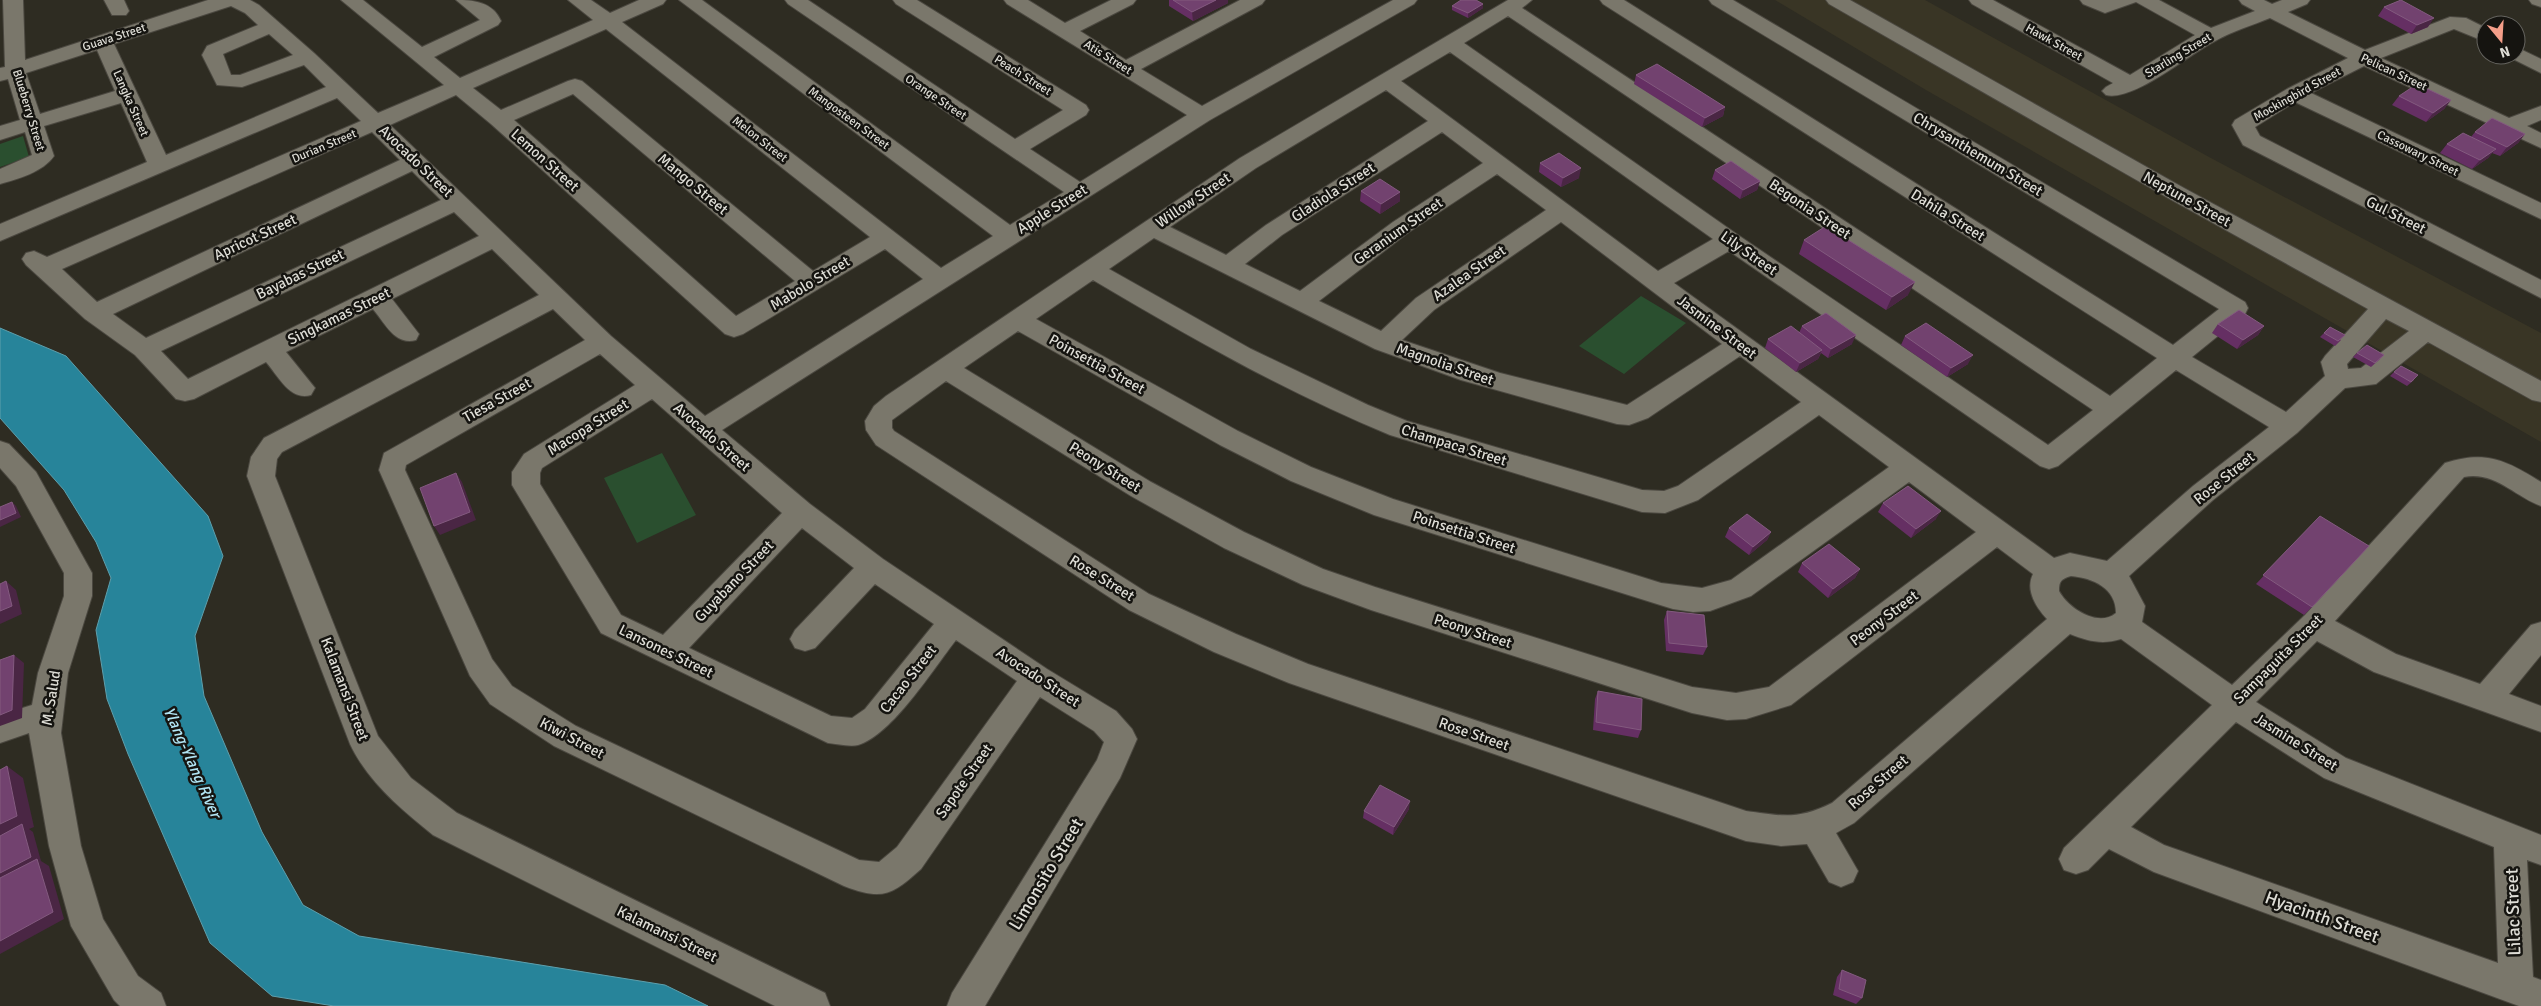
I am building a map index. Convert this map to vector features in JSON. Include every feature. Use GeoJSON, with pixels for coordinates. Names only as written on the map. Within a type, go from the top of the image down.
{"type":"FeatureCollection","features":[{"type":"Feature","properties":{"kind":"street"},"geometry":{"type":"LineString","coordinates":[[0,3],[12,0]]}},
{"type":"Feature","properties":{"kind":"street","name":"Blueberry Street"},"geometry":{"type":"LineString","coordinates":[[0,177],[41,159],[42,154],[31,124],[7,72],[12,0]]}},
{"type":"Feature","properties":{"kind":"street","name":"Guava Street"},"geometry":{"type":"LineString","coordinates":[[7,72],[228,0]]}},
{"type":"Feature","properties":{"kind":"street","name":"Avocado Street"},"geometry":{"type":"LineString","coordinates":[[235,0],[252,9],[272,26],[377,123],[493,239],[602,342],[800,512],[873,567],[954,620],[1036,678],[1105,720],[1121,739]]}},
{"type":"Feature","properties":{"kind":"street","name":"Lemon Street"},"geometry":{"type":"LineString","coordinates":[[351,0],[500,119],[734,328]]}},
{"type":"Feature","properties":{"kind":"street"},"geometry":{"type":"LineString","coordinates":[[421,55],[486,26],[491,21],[490,18],[466,0]]}},
{"type":"Feature","properties":{"kind":"street","name":"Melon Street"},"geometry":{"type":"LineString","coordinates":[[578,0],[608,21],[940,280]]}},
{"type":"Feature","properties":{"kind":"street","name":"Durian Street"},"geometry":{"type":"LineString","coordinates":[[185,392],[144,349],[94,313],[39,263],[377,123],[656,0]]}},
{"type":"Feature","properties":{"kind":"street","name":"Mangosteen Street"},"geometry":{"type":"LineString","coordinates":[[689,0],[1009,236]]}},
{"type":"Feature","properties":{"kind":"street","name":"Orange Street"},"geometry":{"type":"LineString","coordinates":[[795,0],[1079,192]]}},
{"type":"Feature","properties":{"kind":"street","name":"Peach Street"},"geometry":{"type":"LineString","coordinates":[[903,0],[1078,110],[1014,149]]}},
{"type":"Feature","properties":{"kind":"street","name":"Atis Street"},"geometry":{"type":"LineString","coordinates":[[1014,0],[1202,115]]}},
{"type":"Feature","properties":{"kind":"street"},"geometry":{"type":"LineString","coordinates":[[1065,31],[1126,0]]}},
{"type":"Feature","properties":{"kind":"street"},"geometry":{"type":"LineString","coordinates":[[1126,68],[1255,0]]}},
{"type":"Feature","properties":{"kind":"street","name":"Apple Street"},"geometry":{"type":"LineString","coordinates":[[704,429],[1202,115],[1407,0]]}},
{"type":"Feature","properties":{"kind":"street","name":"Dahila Street"},"geometry":{"type":"LineString","coordinates":[[1610,0],[2175,358],[2288,426]]}},
{"type":"Feature","properties":{"kind":"street","name":"Chrysanthemum Street"},"geometry":{"type":"LineString","coordinates":[[1719,0],[2236,308],[2175,358]]}},
{"type":"Feature","properties":{"kind":"street","name":"Neptune Street"},"geometry":{"type":"LineString","coordinates":[[1836,0],[2176,193],[2541,392]]}},
{"type":"Feature","properties":{"kind":"street","name":"Hawk Street"},"geometry":{"type":"LineString","coordinates":[[1979,0],[2121,88]]}},
{"type":"Feature","properties":{"kind":"street"},"geometry":{"type":"LineString","coordinates":[[2090,0],[2105,7],[2127,0]]}},
{"type":"Feature","properties":{"kind":"street"},"geometry":{"type":"LineString","coordinates":[[2144,0],[2210,35]]}},
{"type":"Feature","properties":{"kind":"street","name":"Pelican Street"},"geometry":{"type":"LineString","coordinates":[[2249,0],[2364,58],[2541,142]]}},
{"type":"Feature","properties":{"kind":"street","name":"Starling Street"},"geometry":{"type":"LineString","coordinates":[[2121,88],[2210,35],[2300,0]]}},
{"type":"Feature","properties":{"kind":"street","name":"Willow Street"},"geometry":{"type":"LineString","coordinates":[[878,421],[895,403],[1248,162],[1515,4]]}},
{"type":"Feature","properties":{"kind":"street","name":"Begonia Street"},"geometry":{"type":"LineString","coordinates":[[1515,4],[2111,409]]}},
{"type":"Feature","properties":{"kind":"street","name":"Mockingbird Street"},"geometry":{"type":"LineString","coordinates":[[2251,140],[2244,125],[2294,93],[2364,58],[2450,23],[2459,22],[2476,31]]}},
{"type":"Feature","properties":{"kind":"street"},"geometry":{"type":"LineString","coordinates":[[272,26],[214,50],[212,55],[224,82],[242,81],[306,57]]}},
{"type":"Feature","properties":{"kind":"street","name":"Langka Street"},"geometry":{"type":"LineString","coordinates":[[104,41],[160,166]]}},
{"type":"Feature","properties":{"kind":"street","name":"Lily Street"},"geometry":{"type":"LineString","coordinates":[[1451,43],[1730,240],[2049,459],[2111,409]]}},
{"type":"Feature","properties":{"kind":"street"},"geometry":{"type":"LineString","coordinates":[[2526,59],[2541,68]]}},
{"type":"Feature","properties":{"kind":"street","name":"Jasmine Street"},"geometry":{"type":"LineString","coordinates":[[1387,80],[1740,344],[2050,571]]}},
{"type":"Feature","properties":{"kind":"street","name":"Mango Street"},"geometry":{"type":"LineString","coordinates":[[500,119],[574,86],[812,282]]}},
{"type":"Feature","properties":{"kind":"street"},"geometry":{"type":"LineString","coordinates":[[0,233],[340,89]]}},
{"type":"Feature","properties":{"kind":"street","name":"Cassowary Street"},"geometry":{"type":"LineString","coordinates":[[2294,93],[2541,212]]}},
{"type":"Feature","properties":{"kind":"street"},"geometry":{"type":"LineString","coordinates":[[0,133],[127,94]]}},
{"type":"Feature","properties":{"kind":"street"},"geometry":{"type":"LineString","coordinates":[[2508,126],[2541,112]]}},
{"type":"Feature","properties":{"kind":"street","name":"Gladiola Street"},"geometry":{"type":"LineString","coordinates":[[1227,266],[1274,230],[1442,122]]}},
{"type":"Feature","properties":{"kind":"street","name":"Gul Street"},"geometry":{"type":"LineString","coordinates":[[2251,140],[2541,290]]}},
{"type":"Feature","properties":{"kind":"street","name":"Apricot Street"},"geometry":{"type":"LineString","coordinates":[[94,313],[416,162]]}},
{"type":"Feature","properties":{"kind":"street","name":"Geranium Street"},"geometry":{"type":"LineString","coordinates":[[1300,303],[1394,233],[1498,163]]}},
{"type":"Feature","properties":{"kind":"street","name":"Bayabas Street"},"geometry":{"type":"LineString","coordinates":[[144,349],[457,201]]}},
{"type":"Feature","properties":{"kind":"street","name":"Azalea Street"},"geometry":{"type":"LineString","coordinates":[[1384,343],[1433,299],[1478,266],[1561,211]]}},
{"type":"Feature","properties":{"kind":"street","name":"Magnolia Street"},"geometry":{"type":"LineString","coordinates":[[1152,228],[1384,343],[1420,357],[1522,390],[1629,415],[1639,411],[1740,344]]}},
{"type":"Feature","properties":{"kind":"street","name":"Mabolo Street"},"geometry":{"type":"LineString","coordinates":[[734,328],[886,238]]}},
{"type":"Feature","properties":{"kind":"street","name":"Singkamas Street"},"geometry":{"type":"LineString","coordinates":[[185,392],[493,239]]}},
{"type":"Feature","properties":{"kind":"street"},"geometry":{"type":"LineString","coordinates":[[1657,282],[1730,240]]}},
{"type":"Feature","properties":{"kind":"street","name":"Champaca Street"},"geometry":{"type":"LineString","coordinates":[[1092,269],[1253,362],[1366,416],[1399,428],[1642,501],[1665,502],[1688,493],[1819,402]]}},
{"type":"Feature","properties":{"kind":"street","name":"Kalamansi Street"},"geometry":{"type":"LineString","coordinates":[[555,296],[273,445],[264,457],[261,476],[366,744],[400,788],[445,824],[812,1006]]}},
{"type":"Feature","properties":{"kind":"street"},"geometry":{"type":"LineString","coordinates":[[377,297],[408,334]]}},
{"type":"Feature","properties":{"kind":"street"},"geometry":{"type":"LineString","coordinates":[[2384,306],[2334,362],[2338,379],[2367,378],[2427,330]]}},
{"type":"Feature","properties":{"kind":"street","name":"Poinsettia Street"},"geometry":{"type":"LineString","coordinates":[[1017,320],[1230,438],[1301,474],[1384,507],[1661,595],[1690,602],[1717,599],[1741,588],[1908,468]]}},
{"type":"Feature","properties":{"kind":"street"},"geometry":{"type":"LineString","coordinates":[[2361,333],[2398,353]]}},
{"type":"Feature","properties":{"kind":"street","name":"Tiesa Street"},"geometry":{"type":"LineString","coordinates":[[393,460],[602,342]]}},
{"type":"Feature","properties":{"kind":"street"},"geometry":{"type":"LineString","coordinates":[[270,350],[302,388]]}},
{"type":"Feature","properties":{"kind":"street"},"geometry":{"type":"LineString","coordinates":[[2111,409],[2175,358]]}},
{"type":"Feature","properties":{"kind":"street","name":"Peony Street"},"geometry":{"type":"LineString","coordinates":[[946,369],[1141,489],[1234,540],[1313,577],[1371,598],[1692,700],[1725,707],[1752,707],[1780,696],[1996,532]]}},
{"type":"Feature","properties":{"kind":"street","name":"Rose Street"},"geometry":{"type":"LineString","coordinates":[[2109,576],[2204,493],[2288,426],[2338,379]]}},
{"type":"Feature","properties":{"kind":"street","name":"Macopa Street"},"geometry":{"type":"LineString","coordinates":[[526,472],[533,461],[653,386]]}},
{"type":"Feature","properties":{"kind":"street","name":"Rose Street"},"geometry":{"type":"LineString","coordinates":[[878,421],[878,430],[885,438],[1081,566],[1139,602],[1225,643],[1300,674],[1746,826],[1781,831],[1815,828],[1843,813],[2066,620]]}},
{"type":"Feature","properties":{"kind":"street","name":"M. Salud"},"geometry":{"type":"LineString","coordinates":[[0,451],[26,479],[78,573],[78,596],[53,673],[46,714],[46,733],[65,846],[88,926],[126,988],[148,1006]]}},
{"type":"Feature","properties":{"kind":"street","name":"Kiwi Street"},"geometry":{"type":"LineString","coordinates":[[393,460],[392,470],[481,667],[501,695],[523,711],[583,745],[856,875],[885,879]]}},
{"type":"Feature","properties":{"kind":"street","name":"Sampaguita Street"},"geometry":{"type":"LineString","coordinates":[[2076,859],[2314,624],[2455,470],[2478,464],[2506,475],[2541,495]]}},
{"type":"Feature","properties":{"kind":"street","name":"Lansones Street"},"geometry":{"type":"LineString","coordinates":[[526,472],[526,486],[611,624],[828,729],[856,732]]}},
{"type":"Feature","properties":{"kind":"street","name":"Guyabano Street"},"geometry":{"type":"LineString","coordinates":[[667,650],[800,512]]}},
{"type":"Feature","properties":{"kind":"street"},"geometry":{"type":"LineString","coordinates":[[2070,564],[2096,569],[2109,576],[2128,596],[2130,612],[2124,625],[2104,631],[2091,630],[2066,620],[2047,600],[2044,589],[2045,580],[2050,571],[2070,564]]}},
{"type":"Feature","properties":{"kind":"street"},"geometry":{"type":"LineString","coordinates":[[805,639],[873,567]]}},
{"type":"Feature","properties":{"kind":"street","name":"Cacao Street"},"geometry":{"type":"LineString","coordinates":[[856,732],[876,719],[954,620]]}},
{"type":"Feature","properties":{"kind":"street"},"geometry":{"type":"LineString","coordinates":[[2314,624],[2358,650],[2385,663],[2541,719]]}},
{"type":"Feature","properties":{"kind":"street","name":"Jasmine Street"},"geometry":{"type":"LineString","coordinates":[[2124,625],[2233,703],[2335,768],[2541,850]]}},
{"type":"Feature","properties":{"kind":"street"},"geometry":{"type":"LineString","coordinates":[[2486,699],[2541,634]]}},
{"type":"Feature","properties":{"kind":"street","name":"Sapote Street"},"geometry":{"type":"LineString","coordinates":[[885,879],[909,858],[1036,678]]}},
{"type":"Feature","properties":{"kind":"street"},"geometry":{"type":"LineString","coordinates":[[0,729],[46,714]]}},
{"type":"Feature","properties":{"kind":"street","name":"Limonsito Street"},"geometry":{"type":"LineString","coordinates":[[965,1006],[1110,768],[1121,739]]}},
{"type":"Feature","properties":{"kind":"street"},"geometry":{"type":"LineString","coordinates":[[1815,828],[1840,871]]}},
{"type":"Feature","properties":{"kind":"street","name":"Hyacinth Street"},"geometry":{"type":"LineString","coordinates":[[2106,830],[2154,857],[2528,993]]}},
{"type":"Feature","properties":{"kind":"street","name":"Lilac Street"},"geometry":{"type":"LineString","coordinates":[[2510,838],[2528,993]]}},
{"type":"Feature","properties":{"kind":"shaded area"},"geometry":{"type":"Polygon","coordinates":[[[1775,0],[1925,0],[2209,157],[2541,333],[2541,442],[1926,90],[1775,0]]]}},
{"type":"Feature","properties":{"kind":"green space"},"geometry":{"type":"Polygon","coordinates":[[[23,136],[29,157],[0,167],[0,144],[23,136]]]}},
{"type":"Feature","properties":{"kind":"green space"},"geometry":{"type":"Polygon","coordinates":[[[1641,296],[1686,323],[1624,374],[1579,346],[1641,296]]]}},
{"type":"Feature","properties":{"kind":"green space"},"geometry":{"type":"Polygon","coordinates":[[[662,453],[696,515],[637,543],[604,478],[662,453]]]}},
{"type":"Feature","properties":{"kind":"water","name":"Ylang-Ylang River"},"geometry":{"type":"Polygon","coordinates":[[[0,328],[66,356],[208,516],[223,556],[195,636],[204,696],[262,832],[303,905],[359,936],[665,985],[708,1006],[334,1006],[272,996],[210,943],[128,754],[107,699],[96,630],[111,578],[96,542],[64,490],[0,418],[0,328]]]}},
{"type":"Feature","properties":{"kind":"building"},"geometry":{"type":"Polygon","coordinates":[[[1173,0],[1216,0],[1192,12],[1173,0]]]}},
{"type":"Feature","properties":{"kind":"building"},"geometry":{"type":"Polygon","coordinates":[[[1461,0],[1476,0],[1483,4],[1468,13],[1452,6],[1461,0]]]}},
{"type":"Feature","properties":{"kind":"building"},"geometry":{"type":"Polygon","coordinates":[[[2401,0],[2434,18],[2417,25],[2384,7],[2401,0]]]}},
{"type":"Feature","properties":{"kind":"building"},"geometry":{"type":"Polygon","coordinates":[[[1657,64],[1725,107],[1705,118],[1636,75],[1657,64]]]}},
{"type":"Feature","properties":{"kind":"building"},"geometry":{"type":"Polygon","coordinates":[[[2417,84],[2451,100],[2433,113],[2399,96],[2417,84]]]}},
{"type":"Feature","properties":{"kind":"building"},"geometry":{"type":"Polygon","coordinates":[[[2492,118],[2525,134],[2507,147],[2475,132],[2492,118]]]}},
{"type":"Feature","properties":{"kind":"building"},"geometry":{"type":"Polygon","coordinates":[[[2463,133],[2496,149],[2480,160],[2447,144],[2463,133]]]}},
{"type":"Feature","properties":{"kind":"building"},"geometry":{"type":"Polygon","coordinates":[[[1559,153],[1581,168],[1563,178],[1540,163],[1559,153]]]}},
{"type":"Feature","properties":{"kind":"building"},"geometry":{"type":"Polygon","coordinates":[[[1731,161],[1760,181],[1743,190],[1715,170],[1731,161]]]}},
{"type":"Feature","properties":{"kind":"building"},"geometry":{"type":"Polygon","coordinates":[[[1380,179],[1400,192],[1381,204],[1361,191],[1380,179]]]}},
{"type":"Feature","properties":{"kind":"building"},"geometry":{"type":"Polygon","coordinates":[[[1826,226],[1915,282],[1892,297],[1804,240],[1826,226]]]}},
{"type":"Feature","properties":{"kind":"building"},"geometry":{"type":"Polygon","coordinates":[[[2239,310],[2264,326],[2243,340],[2218,324],[2239,310]]]}},
{"type":"Feature","properties":{"kind":"building"},"geometry":{"type":"Polygon","coordinates":[[[1826,313],[1856,335],[1831,349],[1802,326],[1826,313]]]}},
{"type":"Feature","properties":{"kind":"building"},"geometry":{"type":"Polygon","coordinates":[[[1926,323],[1973,355],[1951,368],[1905,336],[1926,323]]]}},
{"type":"Feature","properties":{"kind":"building"},"geometry":{"type":"Polygon","coordinates":[[[1791,326],[1822,350],[1800,363],[1768,339],[1791,326]]]}},
{"type":"Feature","properties":{"kind":"building"},"geometry":{"type":"Polygon","coordinates":[[[2330,327],[2345,335],[2338,341],[2324,333],[2330,327]]]}},
{"type":"Feature","properties":{"kind":"building"},"geometry":{"type":"Polygon","coordinates":[[[2367,345],[2384,355],[2375,363],[2357,353],[2367,345]]]}},
{"type":"Feature","properties":{"kind":"building"},"geometry":{"type":"Polygon","coordinates":[[[2401,366],[2418,375],[2411,382],[2394,372],[2401,366]]]}},
{"type":"Feature","properties":{"kind":"building"},"geometry":{"type":"Polygon","coordinates":[[[456,473],[470,512],[434,526],[420,488],[456,473]]]}},
{"type":"Feature","properties":{"kind":"building"},"geometry":{"type":"Polygon","coordinates":[[[1908,486],[1941,511],[1916,529],[1883,503],[1908,486]]]}},
{"type":"Feature","properties":{"kind":"building"},"geometry":{"type":"Polygon","coordinates":[[[12,502],[16,513],[0,520],[0,507],[12,502]]]}},
{"type":"Feature","properties":{"kind":"building"},"geometry":{"type":"Polygon","coordinates":[[[1747,514],[1771,532],[1753,547],[1729,528],[1747,514]]]}},
{"type":"Feature","properties":{"kind":"building"},"geometry":{"type":"Polygon","coordinates":[[[2320,516],[2369,546],[2312,607],[2263,575],[2320,516]]]}},
{"type":"Feature","properties":{"kind":"building"},"geometry":{"type":"Polygon","coordinates":[[[1829,544],[1860,569],[1833,589],[1802,563],[1829,544]]]}},
{"type":"Feature","properties":{"kind":"building"},"geometry":{"type":"Polygon","coordinates":[[[6,581],[12,606],[0,611],[0,584],[6,581]]]}},
{"type":"Feature","properties":{"kind":"building"},"geometry":{"type":"Polygon","coordinates":[[[1667,611],[1704,615],[1707,647],[1669,643],[1667,611]]]}},
{"type":"Feature","properties":{"kind":"building"},"geometry":{"type":"Polygon","coordinates":[[[14,655],[12,710],[0,715],[0,660],[14,655]]]}},
{"type":"Feature","properties":{"kind":"building"},"geometry":{"type":"Polygon","coordinates":[[[1598,691],[1642,699],[1641,730],[1596,722],[1598,691]]]}},
{"type":"Feature","properties":{"kind":"building"},"geometry":{"type":"Polygon","coordinates":[[[7,766],[17,816],[0,824],[0,770],[7,766]]]}},
{"type":"Feature","properties":{"kind":"building"},"geometry":{"type":"Polygon","coordinates":[[[1380,785],[1410,801],[1394,827],[1364,811],[1380,785]]]}},
{"type":"Feature","properties":{"kind":"building"},"geometry":{"type":"Polygon","coordinates":[[[22,824],[31,857],[0,873],[0,836],[22,824]]]}},
{"type":"Feature","properties":{"kind":"building"},"geometry":{"type":"Polygon","coordinates":[[[37,859],[53,912],[0,941],[0,878],[37,859]]]}},
{"type":"Feature","properties":{"kind":"building"},"geometry":{"type":"Polygon","coordinates":[[[1842,970],[1866,980],[1862,998],[1839,989],[1842,970]]]}}]}
